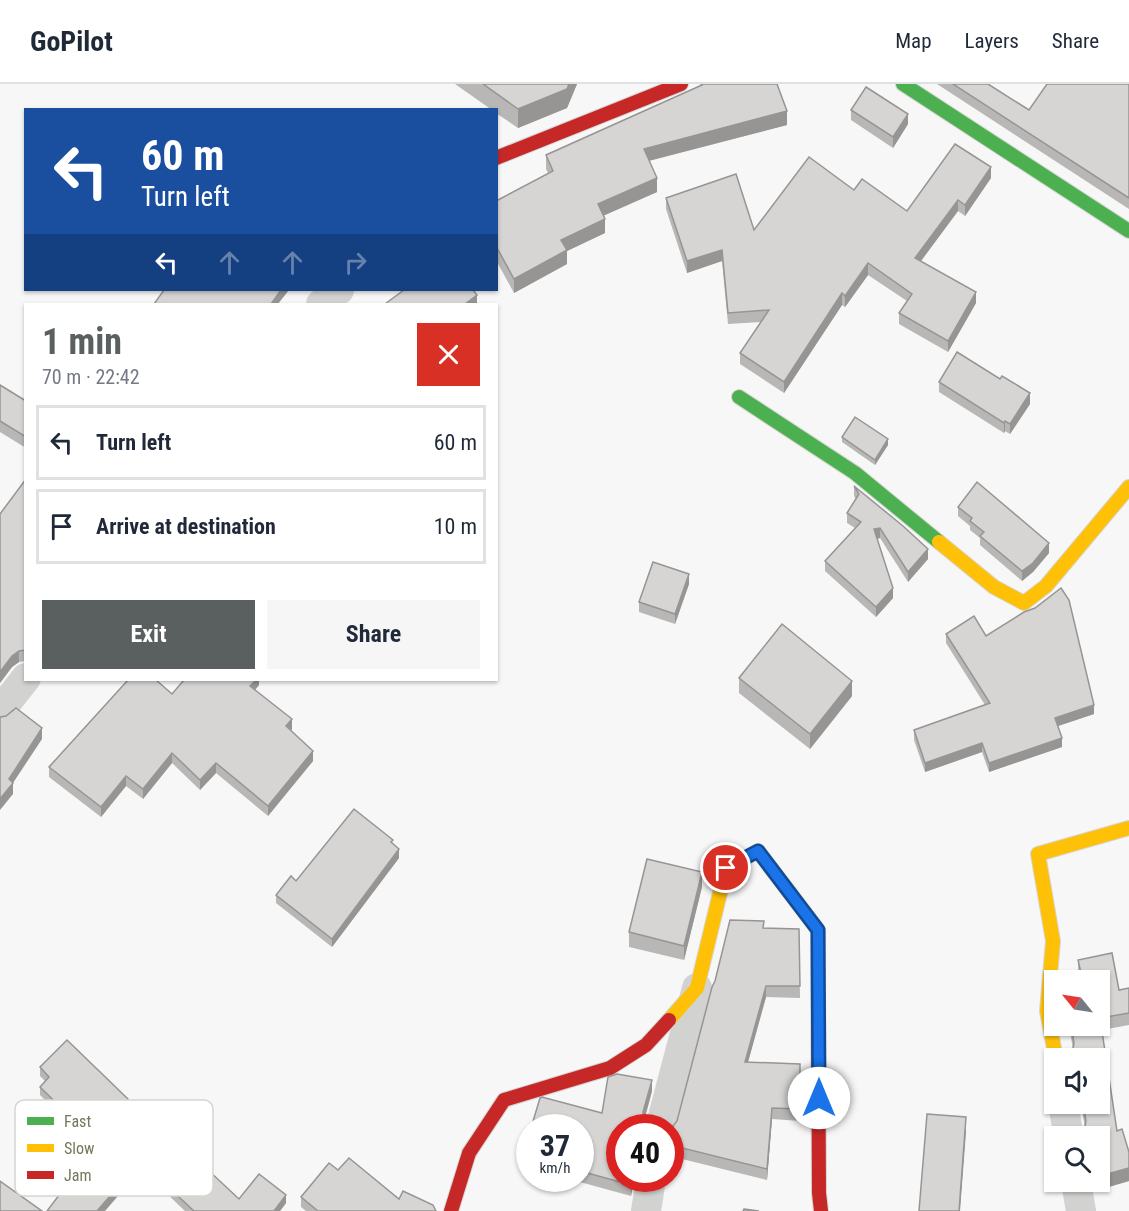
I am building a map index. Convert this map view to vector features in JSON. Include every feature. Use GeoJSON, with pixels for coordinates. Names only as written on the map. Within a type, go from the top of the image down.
{"type":"FeatureCollection","features":[{"type":"Feature","properties":{"kind":"street"},"geometry":{"type":"LineString","coordinates":[[498,157],[681,84]]}},
{"type":"Feature","properties":{"kind":"street"},"geometry":{"type":"LineString","coordinates":[[903,84],[1129,231]]}},
{"type":"Feature","properties":{"kind":"street"},"geometry":{"type":"LineString","coordinates":[[322,303],[338,291]]}},
{"type":"Feature","properties":{"kind":"street"},"geometry":{"type":"LineString","coordinates":[[739,397],[855,473],[994,587],[1024,603],[1046,586],[1129,487]]}},
{"type":"Feature","properties":{"kind":"street"},"geometry":{"type":"LineString","coordinates":[[0,711],[24,681]]}},
{"type":"Feature","properties":{"kind":"street"},"geometry":{"type":"LineString","coordinates":[[1054,1048],[1047,1011],[1053,941],[1038,854],[1129,828]]}},
{"type":"Feature","properties":{"kind":"street"},"geometry":{"type":"LineString","coordinates":[[664,1114],[726,868],[758,851],[818,930],[819,1193],[821,1211]]}},
{"type":"Feature","properties":{"kind":"street"},"geometry":{"type":"LineString","coordinates":[[452,1211],[469,1153],[504,1100],[610,1068],[645,1045],[697,988]]}},
{"type":"Feature","properties":{"kind":"street"},"geometry":{"type":"LineString","coordinates":[[646,1211],[649,1192]]}},
{"type":"Feature","properties":{"kind":"street"},"geometry":{"type":"LineString","coordinates":[[1078,1192],[1081,1211]]}},
{"type":"Feature","properties":{"kind":"building"},"geometry":{"type":"Polygon","coordinates":[[[483,84],[569,84],[567,89],[518,109],[483,84]]]}},
{"type":"Feature","properties":{"kind":"building"},"geometry":{"type":"Polygon","coordinates":[[[777,84],[787,111],[644,149],[657,178],[598,204],[605,219],[561,240],[567,250],[514,279],[498,250],[498,200],[553,171],[546,155],[702,85],[777,84]]]}},
{"type":"Feature","properties":{"kind":"building"},"geometry":{"type":"Polygon","coordinates":[[[953,84],[988,84],[1029,110],[1047,84],[1129,84],[1129,198],[953,84]]]}},
{"type":"Feature","properties":{"kind":"building"},"geometry":{"type":"Polygon","coordinates":[[[866,87],[908,114],[893,137],[851,110],[866,87]]]}},
{"type":"Feature","properties":{"kind":"building"},"geometry":{"type":"Polygon","coordinates":[[[955,144],[991,167],[965,205],[958,200],[915,258],[976,292],[948,341],[899,313],[912,294],[868,263],[845,296],[842,293],[784,382],[740,353],[769,310],[728,313],[722,250],[687,261],[666,198],[736,174],[754,230],[809,157],[854,190],[862,179],[907,211],[955,144]]]}},
{"type":"Feature","properties":{"kind":"building"},"geometry":{"type":"Polygon","coordinates":[[[163,291],[280,291],[272,303],[155,303],[163,291]]]}},
{"type":"Feature","properties":{"kind":"building"},"geometry":{"type":"Polygon","coordinates":[[[403,291],[474,291],[477,295],[466,303],[386,303],[403,291]]]}},
{"type":"Feature","properties":{"kind":"building"},"geometry":{"type":"Polygon","coordinates":[[[957,352],[1000,379],[1002,376],[1030,393],[1010,424],[1005,421],[1004,423],[939,382],[957,352]]]}},
{"type":"Feature","properties":{"kind":"building"},"geometry":{"type":"Polygon","coordinates":[[[0,385],[24,400],[24,436],[0,421],[0,385]]]}},
{"type":"Feature","properties":{"kind":"building"},"geometry":{"type":"Polygon","coordinates":[[[855,417],[888,439],[875,460],[842,437],[855,417]]]}},
{"type":"Feature","properties":{"kind":"building"},"geometry":{"type":"Polygon","coordinates":[[[24,482],[24,650],[12,656],[0,672],[0,514],[24,482]]]}},
{"type":"Feature","properties":{"kind":"building"},"geometry":{"type":"Polygon","coordinates":[[[977,482],[1049,543],[1033,563],[1022,571],[980,536],[984,532],[958,507],[977,482]]]}},
{"type":"Feature","properties":{"kind":"building"},"geometry":{"type":"Polygon","coordinates":[[[854,486],[928,549],[908,572],[880,528],[874,529],[893,588],[876,607],[825,561],[861,522],[847,513],[859,494],[854,486]]]}},
{"type":"Feature","properties":{"kind":"building"},"geometry":{"type":"Polygon","coordinates":[[[653,562],[689,574],[675,614],[639,602],[653,562]]]}},
{"type":"Feature","properties":{"kind":"building"},"geometry":{"type":"Polygon","coordinates":[[[1061,588],[1069,600],[1094,705],[1055,718],[1062,738],[989,763],[982,743],[925,763],[914,730],[990,703],[946,634],[974,616],[986,636],[1024,612],[1035,608],[1061,588]]]}},
{"type":"Feature","properties":{"kind":"building"},"geometry":{"type":"Polygon","coordinates":[[[782,624],[852,681],[810,734],[739,678],[782,624]]]}},
{"type":"Feature","properties":{"kind":"building"},"geometry":{"type":"Polygon","coordinates":[[[127,681],[157,681],[172,694],[183,681],[255,681],[250,686],[292,719],[286,726],[313,751],[268,806],[216,763],[200,780],[172,753],[143,789],[126,776],[101,807],[49,767],[127,681]]]}},
{"type":"Feature","properties":{"kind":"building"},"geometry":{"type":"Polygon","coordinates":[[[16,708],[42,728],[9,779],[13,783],[0,799],[0,717],[6,716],[16,708]]]}},
{"type":"Feature","properties":{"kind":"building"},"geometry":{"type":"Polygon","coordinates":[[[354,809],[393,840],[391,842],[399,849],[332,939],[276,895],[291,876],[296,881],[354,809]]]}},
{"type":"Feature","properties":{"kind":"building"},"geometry":{"type":"Polygon","coordinates":[[[647,859],[702,872],[684,946],[629,932],[647,859]]]}},
{"type":"Feature","properties":{"kind":"building"},"geometry":{"type":"Polygon","coordinates":[[[730,920],[764,921],[763,928],[799,929],[800,986],[766,986],[745,1062],[800,1064],[800,1109],[772,1108],[767,1169],[684,1148],[684,1114],[679,1114],[730,920]]]}},
{"type":"Feature","properties":{"kind":"building"},"geometry":{"type":"Polygon","coordinates":[[[1112,953],[1119,990],[1129,988],[1129,1013],[1110,1016],[1110,970],[1080,970],[1078,960],[1112,953]]]}},
{"type":"Feature","properties":{"kind":"building"},"geometry":{"type":"Polygon","coordinates":[[[1073,1036],[1103,1036],[1105,1048],[1073,1048],[1073,1036]]]}},
{"type":"Feature","properties":{"kind":"building"},"geometry":{"type":"Polygon","coordinates":[[[67,1040],[128,1099],[53,1100],[40,1087],[49,1077],[40,1067],[67,1040]]]}},
{"type":"Feature","properties":{"kind":"building"},"geometry":{"type":"Polygon","coordinates":[[[617,1074],[652,1080],[643,1114],[606,1114],[606,1178],[594,1175],[594,1114],[535,1114],[542,1097],[602,1113],[608,1077],[617,1074]]]}},
{"type":"Feature","properties":{"kind":"building"},"geometry":{"type":"Polygon","coordinates":[[[1110,1084],[1117,1131],[1122,1129],[1129,1152],[1129,1168],[1110,1173],[1110,1126],[1085,1126],[1085,1114],[1110,1114],[1110,1084]]]}},
{"type":"Feature","properties":{"kind":"building"},"geometry":{"type":"Polygon","coordinates":[[[927,1114],[966,1117],[959,1211],[919,1211],[927,1114]]]}},
{"type":"Feature","properties":{"kind":"building"},"geometry":{"type":"Polygon","coordinates":[[[349,1158],[399,1199],[403,1191],[433,1205],[436,1211],[318,1211],[301,1197],[329,1163],[338,1170],[349,1158]]]}},
{"type":"Feature","properties":{"kind":"building"},"geometry":{"type":"Polygon","coordinates":[[[259,1174],[286,1195],[274,1211],[194,1211],[178,1196],[213,1196],[213,1175],[239,1199],[259,1174]]]}},
{"type":"Feature","properties":{"kind":"building"},"geometry":{"type":"Polygon","coordinates":[[[0,1181],[15,1192],[15,1196],[21,1196],[42,1211],[0,1211],[0,1181]]]}},
{"type":"Feature","properties":{"kind":"building"},"geometry":{"type":"Polygon","coordinates":[[[58,1196],[110,1196],[97,1211],[47,1211],[58,1196]]]}},
{"type":"Feature","properties":{"kind":"traffic: fast"},"geometry":{"type":"LineString","coordinates":[[903,84],[1129,231]]}},
{"type":"Feature","properties":{"kind":"traffic: fast"},"geometry":{"type":"LineString","coordinates":[[739,397],[855,473],[939,542]]}},
{"type":"Feature","properties":{"kind":"traffic: slow"},"geometry":{"type":"LineString","coordinates":[[939,542],[994,587],[1024,603],[1046,586],[1129,487]]}},
{"type":"Feature","properties":{"kind":"traffic: slow"},"geometry":{"type":"LineString","coordinates":[[1054,1048],[1047,1011],[1053,941],[1038,854],[1129,828]]}},
{"type":"Feature","properties":{"kind":"traffic: slow"},"geometry":{"type":"LineString","coordinates":[[669,1020],[697,988],[726,868],[758,851],[818,930],[818,993]]}},
{"type":"Feature","properties":{"kind":"traffic: jam"},"geometry":{"type":"LineString","coordinates":[[498,157],[681,84]]}},
{"type":"Feature","properties":{"kind":"traffic: jam"},"geometry":{"type":"LineString","coordinates":[[818,993],[821,1211]]}},
{"type":"Feature","properties":{"kind":"traffic: jam"},"geometry":{"type":"LineString","coordinates":[[451,1211],[469,1153],[504,1100],[610,1068],[646,1045],[669,1020]]}},
{"type":"Feature","properties":{"kind":"route"},"geometry":{"type":"LineString","coordinates":[[726,868],[758,851],[818,930],[819,1098]]}}]}
